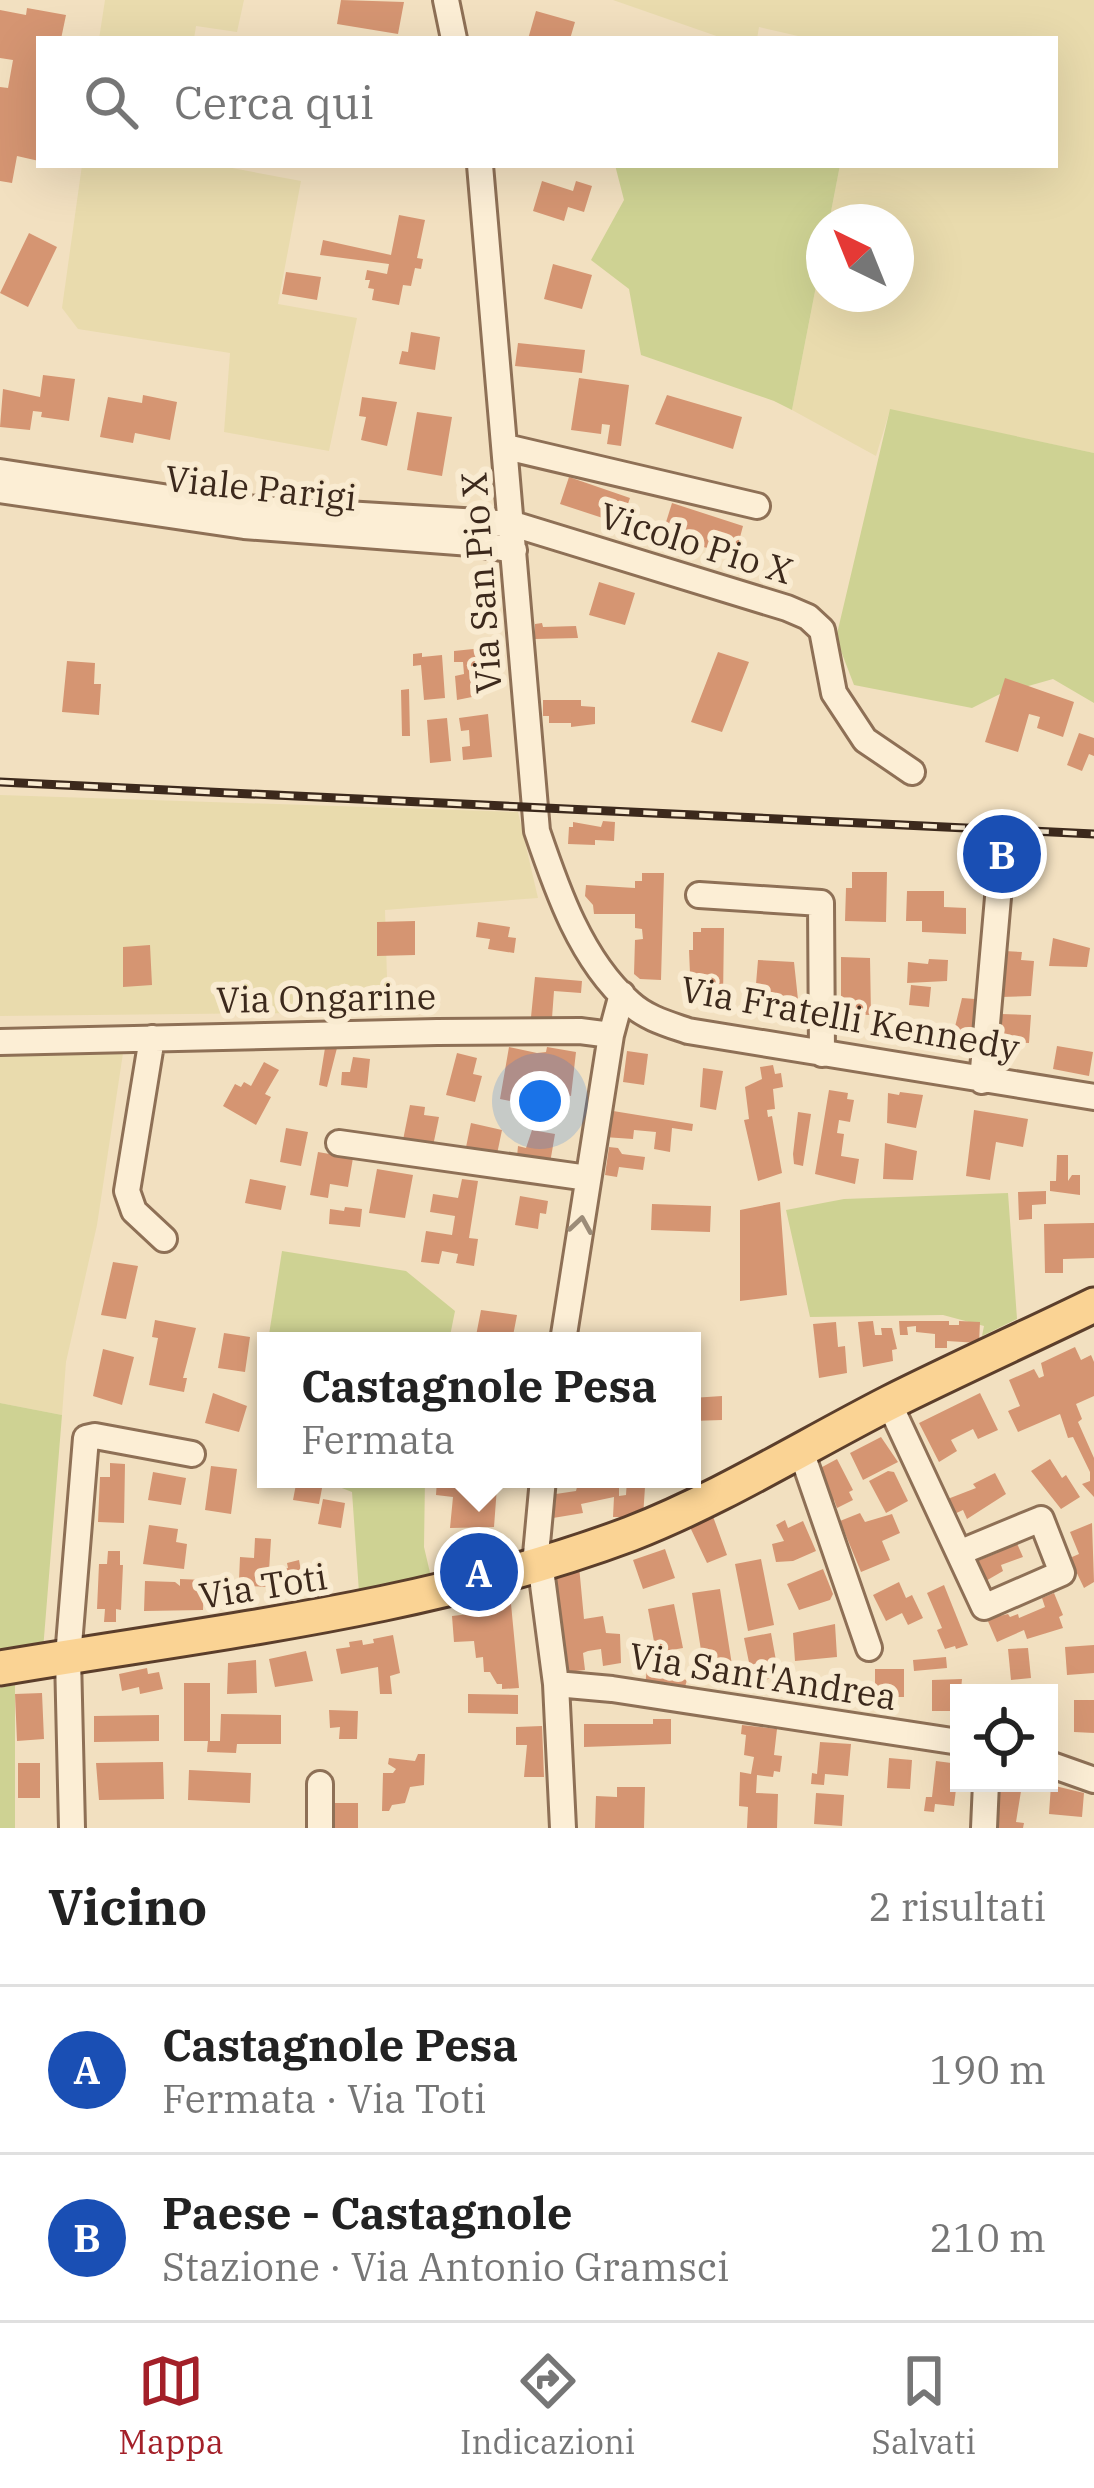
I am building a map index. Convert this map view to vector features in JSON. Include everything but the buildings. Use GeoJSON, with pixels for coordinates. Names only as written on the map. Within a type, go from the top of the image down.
{"type":"FeatureCollection","features":[{"type":"Feature","properties":{"kind":"main road","name":"Via Toti"},"geometry":{"type":"LineString","coordinates":[[0,1668],[365,1609],[535,1565],[677,1514],[889,1403],[1094,1305]]}},
{"type":"Feature","properties":{"kind":"street"},"geometry":{"type":"LineString","coordinates":[[446,0],[453,36]]}},
{"type":"Feature","properties":{"kind":"street","name":"Via San Pio X"},"geometry":{"type":"LineString","coordinates":[[480,168],[537,831],[557,891],[615,986]]}},
{"type":"Feature","properties":{"kind":"street"},"geometry":{"type":"LineString","coordinates":[[506,447],[757,506]]}},
{"type":"Feature","properties":{"kind":"street","name":"Viale Parigi"},"geometry":{"type":"LineString","coordinates":[[0,472],[228,507],[513,537]]}},
{"type":"Feature","properties":{"kind":"street","name":"Viale Parigi"},"geometry":{"type":"LineString","coordinates":[[0,490],[244,526],[472,543],[513,537]]}},
{"type":"Feature","properties":{"kind":"street","name":"Vicolo Pio X"},"geometry":{"type":"LineString","coordinates":[[513,537],[808,617],[822,630],[834,693],[848,716],[865,740],[912,772]]}},
{"type":"Feature","properties":{"kind":"street"},"geometry":{"type":"LineString","coordinates":[[982,1081],[999,886]]}},
{"type":"Feature","properties":{"kind":"street"},"geometry":{"type":"LineString","coordinates":[[699,895],[820,903],[821,1054]]}},
{"type":"Feature","properties":{"kind":"street"},"geometry":{"type":"LineString","coordinates":[[564,1332],[615,986]]}},
{"type":"Feature","properties":{"kind":"street","name":"Via Fratelli Kennedy"},"geometry":{"type":"LineString","coordinates":[[615,986],[647,1015],[688,1031],[1094,1097]]}},
{"type":"Feature","properties":{"kind":"street","name":"Via Ongarine"},"geometry":{"type":"LineString","coordinates":[[0,1042],[461,1031],[611,1035]]}},
{"type":"Feature","properties":{"kind":"street"},"geometry":{"type":"LineString","coordinates":[[152,1038],[128,1191],[134,1211],[164,1239]]}},
{"type":"Feature","properties":{"kind":"street"},"geometry":{"type":"LineString","coordinates":[[339,1143],[588,1178]]}},
{"type":"Feature","properties":{"kind":"street"},"geometry":{"type":"LineString","coordinates":[[889,1403],[961,1552]]}},
{"type":"Feature","properties":{"kind":"street"},"geometry":{"type":"LineString","coordinates":[[72,1828],[68,1657],[86,1438],[192,1454]]}},
{"type":"Feature","properties":{"kind":"street"},"geometry":{"type":"LineString","coordinates":[[801,1451],[869,1648]]}},
{"type":"Feature","properties":{"kind":"street"},"geometry":{"type":"LineString","coordinates":[[542,1488],[535,1565],[542,1576],[556,1684],[563,1828]]}},
{"type":"Feature","properties":{"kind":"street","name":"Via Sant'Andrea"},"geometry":{"type":"LineString","coordinates":[[556,1684],[950,1741]]}},
{"type":"Feature","properties":{"kind":"street"},"geometry":{"type":"LineString","coordinates":[[1058,1767],[1094,1780]]}},
{"type":"Feature","properties":{"kind":"street"},"geometry":{"type":"LineString","coordinates":[[320,1784],[320,1828]]}},
{"type":"Feature","properties":{"kind":"street"},"geometry":{"type":"LineString","coordinates":[[984,1828],[986,1792]]}},
{"type":"Feature","properties":{"kind":"shaded area"},"geometry":{"type":"Polygon","coordinates":[[[105,0],[244,0],[237,32],[196,26],[194,36],[99,36],[105,0]]]}},
{"type":"Feature","properties":{"kind":"shaded area"},"geometry":{"type":"Polygon","coordinates":[[[613,0],[1094,0],[1094,453],[890,410],[876,456],[792,410],[811,312],[914,312],[914,204],[832,204],[839,168],[1058,168],[1058,36],[798,36],[759,27],[758,36],[716,36],[613,0]]]}},
{"type":"Feature","properties":{"kind":"shaded area"},"geometry":{"type":"Polygon","coordinates":[[[82,168],[232,168],[301,181],[278,304],[357,318],[329,451],[224,432],[230,353],[78,329],[62,308],[82,168]]]}},
{"type":"Feature","properties":{"kind":"shaded area"},"geometry":{"type":"Polygon","coordinates":[[[0,795],[518,812],[538,898],[385,910],[388,1012],[0,1016],[0,795]]]}},
{"type":"Feature","properties":{"kind":"shaded area"},"geometry":{"type":"Polygon","coordinates":[[[125,1040],[97,1225],[66,1362],[62,1415],[0,1403],[0,1041],[125,1040]]]}},
{"type":"Feature","properties":{"kind":"green space"},"geometry":{"type":"Polygon","coordinates":[[[616,168],[839,168],[832,204],[806,204],[806,312],[811,312],[792,410],[641,355],[629,289],[591,260],[624,200],[616,168]]]}},
{"type":"Feature","properties":{"kind":"green space"},"geometry":{"type":"Polygon","coordinates":[[[890,409],[1094,453],[1094,703],[1053,679],[1000,694],[972,708],[854,685],[836,638],[890,409]]]}},
{"type":"Feature","properties":{"kind":"green space"},"geometry":{"type":"Polygon","coordinates":[[[1008,1193],[1017,1319],[982,1336],[984,1326],[943,1315],[810,1317],[786,1210],[844,1199],[1008,1193]]]}},
{"type":"Feature","properties":{"kind":"green space"},"geometry":{"type":"Polygon","coordinates":[[[282,1251],[406,1271],[455,1311],[451,1332],[269,1332],[282,1251]]]}},
{"type":"Feature","properties":{"kind":"green space"},"geometry":{"type":"Polygon","coordinates":[[[0,1403],[62,1415],[43,1650],[0,1657],[0,1403]]]}},
{"type":"Feature","properties":{"kind":"green space"},"geometry":{"type":"Polygon","coordinates":[[[342,1488],[425,1488],[424,1547],[431,1577],[359,1592],[352,1492],[342,1488]]]}},
{"type":"Feature","properties":{"kind":"green space"},"geometry":{"type":"Polygon","coordinates":[[[15,1685],[15,1828],[0,1828],[0,1688],[15,1685]]]}},
{"type":"Feature","properties":{"kind":"railway"},"geometry":{"type":"LineString","coordinates":[[0,782],[1094,834]]}},
{"type":"Feature","properties":{"kind":"place","name":"Paese - Castagnole"},"geometry":{"type":"Point","coordinates":[1002,854]}},
{"type":"Feature","properties":{"kind":"place","name":"Castagnole Pesa"},"geometry":{"type":"Point","coordinates":[479,1572]}}]}
